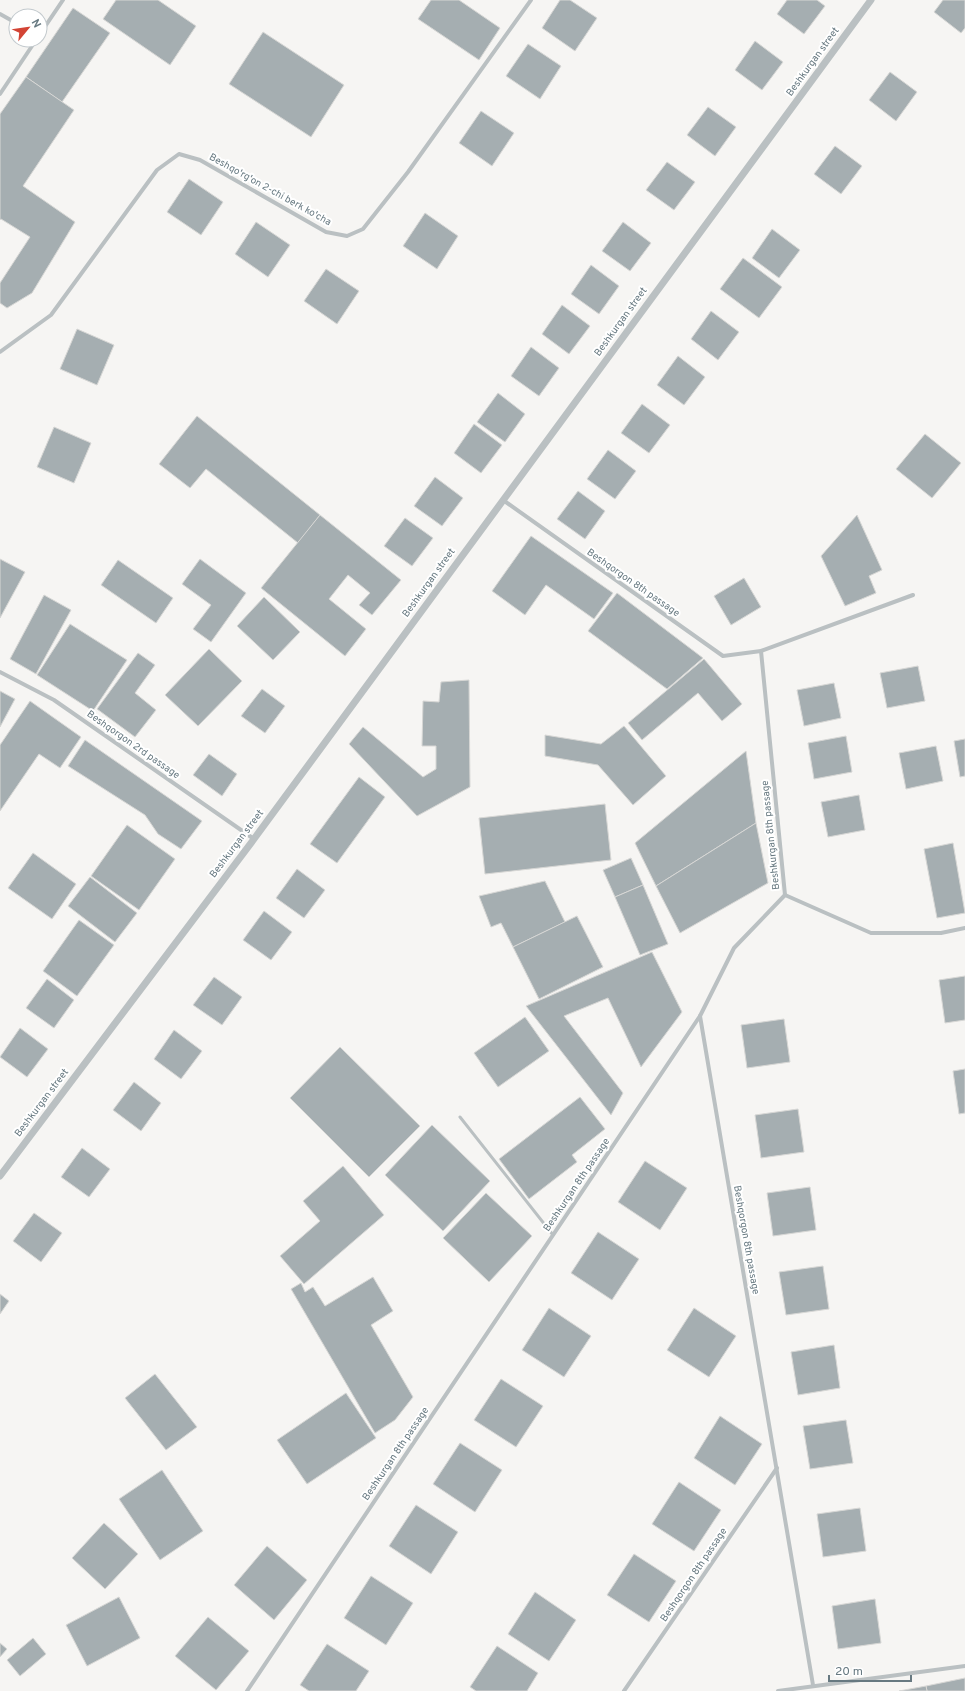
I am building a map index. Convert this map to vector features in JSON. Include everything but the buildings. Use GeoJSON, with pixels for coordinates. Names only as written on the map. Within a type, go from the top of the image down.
{"type":"FeatureCollection","features":[{"type":"Feature","properties":{"kind":"street"},"geometry":{"type":"LineString","coordinates":[[48,22],[63,0]]}},
{"type":"Feature","properties":{"kind":"street","name":"Beshqo'rg'on 2-chi berk ko'cha"},"geometry":{"type":"LineString","coordinates":[[0,352],[51,315],[157,170],[179,154],[200,160],[326,232],[346,236],[362,229],[408,172],[531,0]]}},
{"type":"Feature","properties":{"kind":"street","name":"Beshkurgan street"},"geometry":{"type":"LineString","coordinates":[[0,1176],[254,839],[871,0]]}},
{"type":"Feature","properties":{"kind":"street"},"geometry":{"type":"LineString","coordinates":[[0,94],[31,48]]}},
{"type":"Feature","properties":{"kind":"street","name":"Beshqorgon 8th passage"},"geometry":{"type":"LineString","coordinates":[[503,500],[723,656],[761,651],[913,595]]}},
{"type":"Feature","properties":{"kind":"street","name":"Beshkurgan 8th passage"},"geometry":{"type":"LineString","coordinates":[[247,1691],[700,1016],[734,948],[786,895],[761,651]]}},
{"type":"Feature","properties":{"kind":"street","name":"Beshqorgon 2rd passage"},"geometry":{"type":"LineString","coordinates":[[0,672],[54,700],[254,839]]}},
{"type":"Feature","properties":{"kind":"street"},"geometry":{"type":"LineString","coordinates":[[786,895],[871,933],[940,933],[965,928]]}},
{"type":"Feature","properties":{"kind":"street","name":"Beshqorgon 8th passage"},"geometry":{"type":"LineString","coordinates":[[700,1016],[813,1685]]}},
{"type":"Feature","properties":{"kind":"street","name":"Beshqorgon 8th passage"},"geometry":{"type":"LineString","coordinates":[[624,1691],[777,1468]]}},
{"type":"Feature","properties":{"kind":"street"},"geometry":{"type":"LineString","coordinates":[[778,1691],[813,1685],[965,1666]]}},
{"type":"Feature","properties":{"kind":"lane"},"geometry":{"type":"LineString","coordinates":[[460,1117],[553,1235]]}}]}
